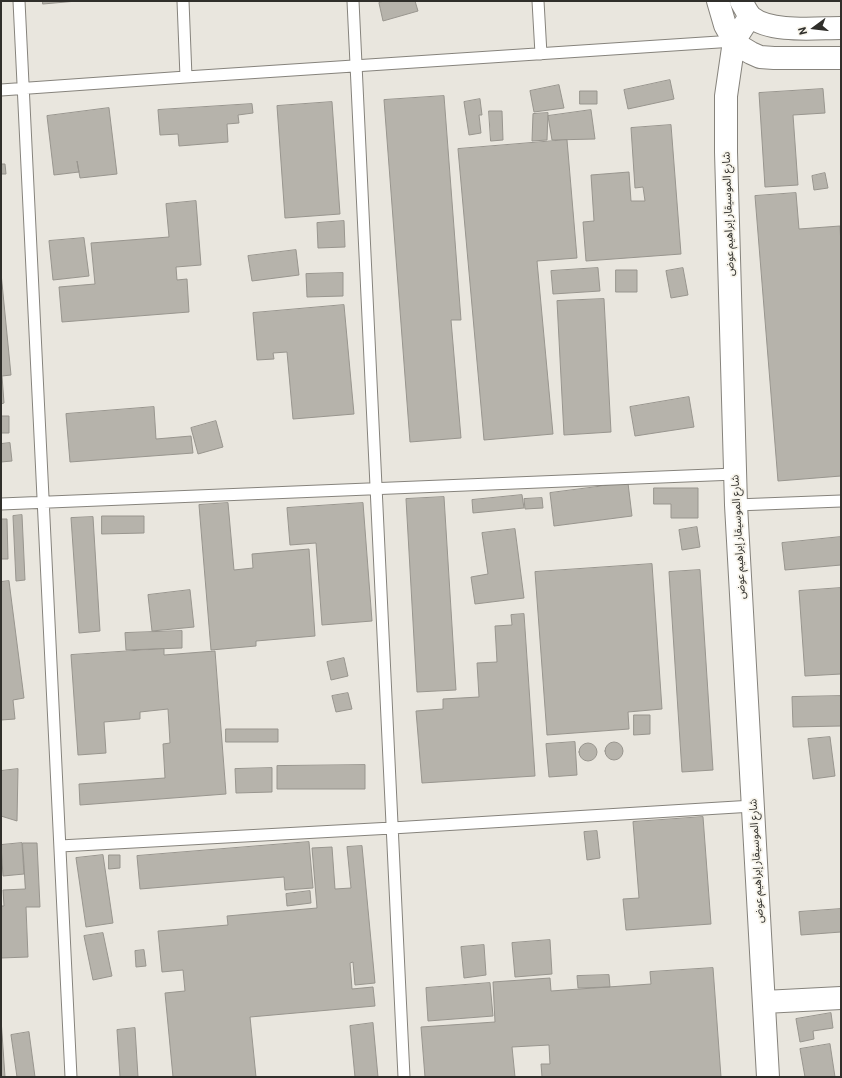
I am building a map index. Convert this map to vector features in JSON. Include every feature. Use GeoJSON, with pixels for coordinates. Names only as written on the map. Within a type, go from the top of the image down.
{"type":"FeatureCollection","features":[{"type":"Feature","properties":{"kind":"street"},"geometry":{"type":"LineString","coordinates":[[718,1],[725,25],[734,41],[741,47],[760,57],[841,58]]}},
{"type":"Feature","properties":{"kind":"street"},"geometry":{"type":"LineString","coordinates":[[734,41],[745,8],[764,24],[777,27],[841,28]]}},
{"type":"Feature","properties":{"kind":"street","name":"شارع الموسيقار إبراهيم عوض"},"geometry":{"type":"LineString","coordinates":[[734,41],[726,96],[726,152],[736,506],[768,1077]]}},
{"type":"Feature","properties":{"kind":"street"},"geometry":{"type":"LineString","coordinates":[[764,1002],[841,998]]}},
{"type":"Feature","properties":{"kind":"lane"},"geometry":{"type":"LineString","coordinates":[[19,1],[71,1077]]}},
{"type":"Feature","properties":{"kind":"lane"},"geometry":{"type":"LineString","coordinates":[[183,1],[186,76]]}},
{"type":"Feature","properties":{"kind":"lane"},"geometry":{"type":"LineString","coordinates":[[353,1],[404,1077]]}},
{"type":"Feature","properties":{"kind":"lane"},"geometry":{"type":"LineString","coordinates":[[538,1],[541,54]]}},
{"type":"Feature","properties":{"kind":"lane"},"geometry":{"type":"LineString","coordinates":[[1,90],[186,76],[734,41]]}},
{"type":"Feature","properties":{"kind":"lane"},"geometry":{"type":"LineString","coordinates":[[1,504],[735,474]]}},
{"type":"Feature","properties":{"kind":"lane"},"geometry":{"type":"LineString","coordinates":[[736,506],[841,501]]}},
{"type":"Feature","properties":{"kind":"lane"},"geometry":{"type":"LineString","coordinates":[[60,846],[753,806]]}},
{"type":"Feature","properties":{"kind":"building"},"geometry":{"type":"Polygon","coordinates":[[[43,1],[77,1],[43,4],[43,1]]]}},
{"type":"Feature","properties":{"kind":"building"},"geometry":{"type":"Polygon","coordinates":[[[384,1],[415,1],[418,11],[383,21],[379,3],[384,1]]]}},
{"type":"Feature","properties":{"kind":"building"},"geometry":{"type":"Polygon","coordinates":[[[670,80],[674,99],[628,109],[624,90],[670,80]]]}},
{"type":"Feature","properties":{"kind":"building"},"geometry":{"type":"Polygon","coordinates":[[[559,85],[564,108],[534,112],[530,91],[559,85]]]}},
{"type":"Feature","properties":{"kind":"building"},"geometry":{"type":"Polygon","coordinates":[[[823,89],[825,113],[793,115],[798,185],[765,187],[759,93],[823,89]]]}},
{"type":"Feature","properties":{"kind":"building"},"geometry":{"type":"Polygon","coordinates":[[[580,91],[597,91],[597,104],[580,104],[580,91]]]}},
{"type":"Feature","properties":{"kind":"building"},"geometry":{"type":"Polygon","coordinates":[[[444,96],[461,320],[451,320],[461,438],[410,442],[384,100],[444,96]]]}},
{"type":"Feature","properties":{"kind":"building"},"geometry":{"type":"Polygon","coordinates":[[[480,99],[482,115],[479,115],[481,133],[469,135],[464,102],[480,99]]]}},
{"type":"Feature","properties":{"kind":"building"},"geometry":{"type":"Polygon","coordinates":[[[332,102],[340,214],[285,218],[277,106],[332,102]]]}},
{"type":"Feature","properties":{"kind":"building"},"geometry":{"type":"Polygon","coordinates":[[[252,104],[253,113],[238,115],[239,123],[227,124],[228,142],[179,146],[178,134],[160,135],[158,110],[252,104]]]}},
{"type":"Feature","properties":{"kind":"building"},"geometry":{"type":"Polygon","coordinates":[[[109,108],[117,174],[80,178],[79,172],[54,175],[47,116],[109,108]]]}},
{"type":"Feature","properties":{"kind":"building"},"geometry":{"type":"Polygon","coordinates":[[[591,110],[595,139],[552,140],[548,116],[591,110]]]}},
{"type":"Feature","properties":{"kind":"building"},"geometry":{"type":"Polygon","coordinates":[[[489,111],[502,111],[503,140],[491,141],[489,111]]]}},
{"type":"Feature","properties":{"kind":"building"},"geometry":{"type":"Polygon","coordinates":[[[548,113],[547,140],[532,141],[533,114],[548,113]]]}},
{"type":"Feature","properties":{"kind":"building"},"geometry":{"type":"Polygon","coordinates":[[[671,125],[681,254],[586,261],[583,222],[594,221],[591,175],[629,172],[631,201],[645,201],[643,187],[635,188],[631,128],[671,125]]]}},
{"type":"Feature","properties":{"kind":"building"},"geometry":{"type":"Polygon","coordinates":[[[567,140],[577,258],[537,261],[553,434],[484,440],[458,149],[567,140]]]}},
{"type":"Feature","properties":{"kind":"building"},"geometry":{"type":"Polygon","coordinates":[[[1,164],[5,164],[6,174],[1,174],[1,164]]]}},
{"type":"Feature","properties":{"kind":"building"},"geometry":{"type":"Polygon","coordinates":[[[825,173],[828,188],[814,190],[812,176],[825,173]]]}},
{"type":"Feature","properties":{"kind":"building"},"geometry":{"type":"Polygon","coordinates":[[[796,193],[799,229],[840,226],[841,476],[778,481],[755,196],[796,193]]]}},
{"type":"Feature","properties":{"kind":"building"},"geometry":{"type":"Polygon","coordinates":[[[196,201],[201,265],[176,267],[177,280],[187,279],[189,312],[62,322],[59,287],[95,284],[91,243],[169,237],[166,204],[196,201]]]}},
{"type":"Feature","properties":{"kind":"building"},"geometry":{"type":"Polygon","coordinates":[[[344,221],[345,247],[318,248],[317,223],[344,221]]]}},
{"type":"Feature","properties":{"kind":"building"},"geometry":{"type":"Polygon","coordinates":[[[84,238],[89,276],[53,280],[49,241],[84,238]]]}},
{"type":"Feature","properties":{"kind":"building"},"geometry":{"type":"Polygon","coordinates":[[[296,250],[299,275],[252,281],[248,256],[296,250]]]}},
{"type":"Feature","properties":{"kind":"building"},"geometry":{"type":"Polygon","coordinates":[[[598,268],[600,291],[553,294],[551,271],[598,268]]]}},
{"type":"Feature","properties":{"kind":"building"},"geometry":{"type":"Polygon","coordinates":[[[683,268],[688,295],[671,298],[666,271],[683,268]]]}},
{"type":"Feature","properties":{"kind":"building"},"geometry":{"type":"Polygon","coordinates":[[[616,270],[637,270],[637,292],[616,292],[616,270]]]}},
{"type":"Feature","properties":{"kind":"building"},"geometry":{"type":"Polygon","coordinates":[[[1,273],[11,375],[2,376],[4,403],[1,404],[1,273]]]}},
{"type":"Feature","properties":{"kind":"building"},"geometry":{"type":"Polygon","coordinates":[[[343,273],[343,296],[307,297],[306,274],[343,273]]]}},
{"type":"Feature","properties":{"kind":"building"},"geometry":{"type":"Polygon","coordinates":[[[604,299],[611,432],[564,435],[557,301],[604,299]]]}},
{"type":"Feature","properties":{"kind":"building"},"geometry":{"type":"Polygon","coordinates":[[[344,305],[354,414],[293,419],[287,352],[273,353],[274,359],[257,360],[253,313],[344,305]]]}},
{"type":"Feature","properties":{"kind":"building"},"geometry":{"type":"Polygon","coordinates":[[[689,397],[694,427],[635,436],[630,407],[689,397]]]}},
{"type":"Feature","properties":{"kind":"building"},"geometry":{"type":"Polygon","coordinates":[[[154,407],[156,439],[191,436],[193,453],[70,462],[66,414],[154,407]]]}},
{"type":"Feature","properties":{"kind":"building"},"geometry":{"type":"Polygon","coordinates":[[[1,416],[9,416],[9,433],[1,433],[1,416]]]}},
{"type":"Feature","properties":{"kind":"building"},"geometry":{"type":"Polygon","coordinates":[[[216,421],[223,447],[198,454],[191,428],[216,421]]]}},
{"type":"Feature","properties":{"kind":"building"},"geometry":{"type":"Polygon","coordinates":[[[10,443],[12,461],[1,462],[1,444],[10,443]]]}},
{"type":"Feature","properties":{"kind":"building"},"geometry":{"type":"Polygon","coordinates":[[[628,483],[632,516],[554,526],[550,493],[628,483]]]}},
{"type":"Feature","properties":{"kind":"building"},"geometry":{"type":"Polygon","coordinates":[[[654,488],[698,488],[698,518],[671,518],[671,504],[654,504],[654,488]]]}},
{"type":"Feature","properties":{"kind":"building"},"geometry":{"type":"Polygon","coordinates":[[[522,495],[524,508],[473,513],[472,500],[522,495]]]}},
{"type":"Feature","properties":{"kind":"building"},"geometry":{"type":"Polygon","coordinates":[[[444,497],[456,690],[417,692],[406,499],[444,497]]]}},
{"type":"Feature","properties":{"kind":"building"},"geometry":{"type":"Polygon","coordinates":[[[542,498],[543,508],[525,509],[524,499],[542,498]]]}},
{"type":"Feature","properties":{"kind":"building"},"geometry":{"type":"Polygon","coordinates":[[[228,503],[234,570],[253,568],[252,554],[309,549],[315,636],[256,641],[256,646],[211,650],[199,505],[228,503]]]}},
{"type":"Feature","properties":{"kind":"building"},"geometry":{"type":"Polygon","coordinates":[[[363,503],[372,621],[322,625],[316,543],[290,545],[287,508],[363,503]]]}},
{"type":"Feature","properties":{"kind":"building"},"geometry":{"type":"Polygon","coordinates":[[[22,515],[25,580],[16,581],[13,516],[22,515]]]}},
{"type":"Feature","properties":{"kind":"building"},"geometry":{"type":"Polygon","coordinates":[[[102,516],[144,516],[144,533],[102,534],[102,516]]]}},
{"type":"Feature","properties":{"kind":"building"},"geometry":{"type":"Polygon","coordinates":[[[93,517],[100,631],[79,633],[71,518],[93,517]]]}},
{"type":"Feature","properties":{"kind":"building"},"geometry":{"type":"Polygon","coordinates":[[[1,519],[7,519],[8,559],[1,559],[1,519]]]}},
{"type":"Feature","properties":{"kind":"building"},"geometry":{"type":"Polygon","coordinates":[[[697,527],[700,547],[682,550],[679,530],[697,527]]]}},
{"type":"Feature","properties":{"kind":"building"},"geometry":{"type":"Polygon","coordinates":[[[515,529],[524,598],[475,604],[471,577],[488,574],[482,533],[515,529]]]}},
{"type":"Feature","properties":{"kind":"building"},"geometry":{"type":"Polygon","coordinates":[[[841,537],[841,565],[785,570],[782,543],[841,537]]]}},
{"type":"Feature","properties":{"kind":"building"},"geometry":{"type":"Polygon","coordinates":[[[652,564],[662,709],[628,712],[629,729],[547,735],[535,572],[652,564]]]}},
{"type":"Feature","properties":{"kind":"building"},"geometry":{"type":"Polygon","coordinates":[[[700,570],[713,770],[682,772],[669,572],[700,570]]]}},
{"type":"Feature","properties":{"kind":"building"},"geometry":{"type":"Polygon","coordinates":[[[9,581],[24,698],[13,700],[15,719],[1,720],[1,582],[9,581]]]}},
{"type":"Feature","properties":{"kind":"building"},"geometry":{"type":"Polygon","coordinates":[[[841,588],[841,674],[805,676],[799,591],[841,588]]]}},
{"type":"Feature","properties":{"kind":"building"},"geometry":{"type":"Polygon","coordinates":[[[190,590],[194,627],[152,631],[148,595],[190,590]]]}},
{"type":"Feature","properties":{"kind":"building"},"geometry":{"type":"Polygon","coordinates":[[[524,614],[535,776],[422,783],[416,711],[443,709],[443,699],[479,697],[477,663],[497,662],[495,626],[512,625],[511,615],[524,614]]]}},
{"type":"Feature","properties":{"kind":"building"},"geometry":{"type":"Polygon","coordinates":[[[182,631],[182,648],[126,650],[125,633],[182,631]]]}},
{"type":"Feature","properties":{"kind":"building"},"geometry":{"type":"Polygon","coordinates":[[[164,649],[164,655],[215,651],[226,794],[80,805],[79,784],[165,778],[163,744],[170,743],[168,709],[140,712],[140,719],[104,722],[106,753],[78,755],[71,655],[164,649]]]}},
{"type":"Feature","properties":{"kind":"building"},"geometry":{"type":"Polygon","coordinates":[[[344,658],[348,676],[331,680],[327,662],[344,658]]]}},
{"type":"Feature","properties":{"kind":"building"},"geometry":{"type":"Polygon","coordinates":[[[348,693],[352,709],[336,712],[332,696],[348,693]]]}},
{"type":"Feature","properties":{"kind":"building"},"geometry":{"type":"Polygon","coordinates":[[[841,696],[841,726],[793,727],[792,697],[841,696]]]}},
{"type":"Feature","properties":{"kind":"building"},"geometry":{"type":"Polygon","coordinates":[[[634,715],[650,715],[650,734],[634,735],[634,715]]]}},
{"type":"Feature","properties":{"kind":"building"},"geometry":{"type":"Polygon","coordinates":[[[226,729],[278,729],[278,742],[226,742],[226,729]]]}},
{"type":"Feature","properties":{"kind":"building"},"geometry":{"type":"Polygon","coordinates":[[[830,737],[835,776],[813,779],[808,739],[830,737]]]}},
{"type":"Feature","properties":{"kind":"building"},"geometry":{"type":"Polygon","coordinates":[[[575,742],[577,775],[549,777],[546,744],[575,742]]]}},
{"type":"Feature","properties":{"kind":"building"},"geometry":{"type":"Polygon","coordinates":[[[614,742],[620,745],[623,751],[620,757],[614,760],[608,757],[605,751],[608,745],[614,742]]]}},
{"type":"Feature","properties":{"kind":"building"},"geometry":{"type":"Polygon","coordinates":[[[588,743],[594,746],[597,752],[594,758],[588,761],[582,758],[579,752],[582,746],[588,743]]]}},
{"type":"Feature","properties":{"kind":"building"},"geometry":{"type":"Polygon","coordinates":[[[365,765],[365,789],[277,789],[277,766],[365,765]]]}},
{"type":"Feature","properties":{"kind":"building"},"geometry":{"type":"Polygon","coordinates":[[[272,768],[272,792],[236,793],[235,769],[272,768]]]}},
{"type":"Feature","properties":{"kind":"building"},"geometry":{"type":"Polygon","coordinates":[[[18,769],[17,821],[1,816],[1,771],[18,769]]]}},
{"type":"Feature","properties":{"kind":"building"},"geometry":{"type":"Polygon","coordinates":[[[703,817],[711,924],[626,930],[623,899],[639,898],[633,822],[703,817]]]}},
{"type":"Feature","properties":{"kind":"building"},"geometry":{"type":"Polygon","coordinates":[[[597,831],[600,858],[587,860],[584,832],[597,831]]]}},
{"type":"Feature","properties":{"kind":"building"},"geometry":{"type":"Polygon","coordinates":[[[309,842],[313,888],[285,890],[284,877],[140,889],[137,856],[309,842]]]}},
{"type":"Feature","properties":{"kind":"building"},"geometry":{"type":"Polygon","coordinates":[[[22,843],[24,874],[3,876],[1,845],[22,843]]]}},
{"type":"Feature","properties":{"kind":"building"},"geometry":{"type":"Polygon","coordinates":[[[23,843],[37,843],[40,907],[26,907],[28,957],[1,958],[1,906],[4,906],[3,890],[25,889],[23,843]]]}},
{"type":"Feature","properties":{"kind":"building"},"geometry":{"type":"Polygon","coordinates":[[[362,846],[375,983],[355,985],[353,962],[350,963],[352,989],[373,987],[375,1006],[250,1017],[256,1077],[173,1077],[165,993],[185,991],[183,970],[162,972],[158,931],[228,925],[227,916],[317,908],[312,848],[332,847],[335,889],[351,888],[347,847],[362,846]]]}},
{"type":"Feature","properties":{"kind":"building"},"geometry":{"type":"Polygon","coordinates":[[[103,855],[113,923],[86,927],[76,858],[103,855]]]}},
{"type":"Feature","properties":{"kind":"building"},"geometry":{"type":"Polygon","coordinates":[[[109,855],[120,855],[120,868],[109,869],[109,855]]]}},
{"type":"Feature","properties":{"kind":"building"},"geometry":{"type":"Polygon","coordinates":[[[310,891],[311,903],[287,906],[286,894],[310,891]]]}},
{"type":"Feature","properties":{"kind":"building"},"geometry":{"type":"Polygon","coordinates":[[[841,909],[841,932],[801,935],[799,912],[841,909]]]}},
{"type":"Feature","properties":{"kind":"building"},"geometry":{"type":"Polygon","coordinates":[[[103,933],[112,976],[93,980],[84,936],[103,933]]]}},
{"type":"Feature","properties":{"kind":"building"},"geometry":{"type":"Polygon","coordinates":[[[550,940],[552,974],[515,977],[512,943],[550,940]]]}},
{"type":"Feature","properties":{"kind":"building"},"geometry":{"type":"Polygon","coordinates":[[[484,945],[486,975],[464,978],[461,947],[484,945]]]}},
{"type":"Feature","properties":{"kind":"building"},"geometry":{"type":"Polygon","coordinates":[[[144,950],[146,966],[136,967],[135,951],[144,950]]]}},
{"type":"Feature","properties":{"kind":"building"},"geometry":{"type":"Polygon","coordinates":[[[713,968],[721,1077],[542,1077],[541,1064],[550,1064],[549,1045],[512,1047],[515,1077],[425,1077],[421,1027],[495,1022],[493,982],[550,978],[551,991],[651,984],[650,972],[713,968]]]}},
{"type":"Feature","properties":{"kind":"building"},"geometry":{"type":"Polygon","coordinates":[[[609,975],[610,987],[578,988],[577,976],[609,975]]]}},
{"type":"Feature","properties":{"kind":"building"},"geometry":{"type":"Polygon","coordinates":[[[490,983],[493,1016],[428,1021],[426,988],[490,983]]]}},
{"type":"Feature","properties":{"kind":"building"},"geometry":{"type":"Polygon","coordinates":[[[831,1013],[833,1028],[813,1031],[814,1039],[800,1042],[796,1019],[831,1013]]]}},
{"type":"Feature","properties":{"kind":"building"},"geometry":{"type":"Polygon","coordinates":[[[1,1019],[5,1077],[1,1077],[1,1019]]]}},
{"type":"Feature","properties":{"kind":"building"},"geometry":{"type":"Polygon","coordinates":[[[373,1023],[378,1077],[355,1077],[350,1026],[373,1023]]]}},
{"type":"Feature","properties":{"kind":"building"},"geometry":{"type":"Polygon","coordinates":[[[135,1028],[138,1077],[120,1077],[117,1030],[135,1028]]]}},
{"type":"Feature","properties":{"kind":"building"},"geometry":{"type":"Polygon","coordinates":[[[29,1032],[35,1077],[17,1077],[11,1035],[29,1032]]]}},
{"type":"Feature","properties":{"kind":"building"},"geometry":{"type":"Polygon","coordinates":[[[830,1044],[835,1077],[805,1077],[800,1049],[830,1044]]]}}]}
